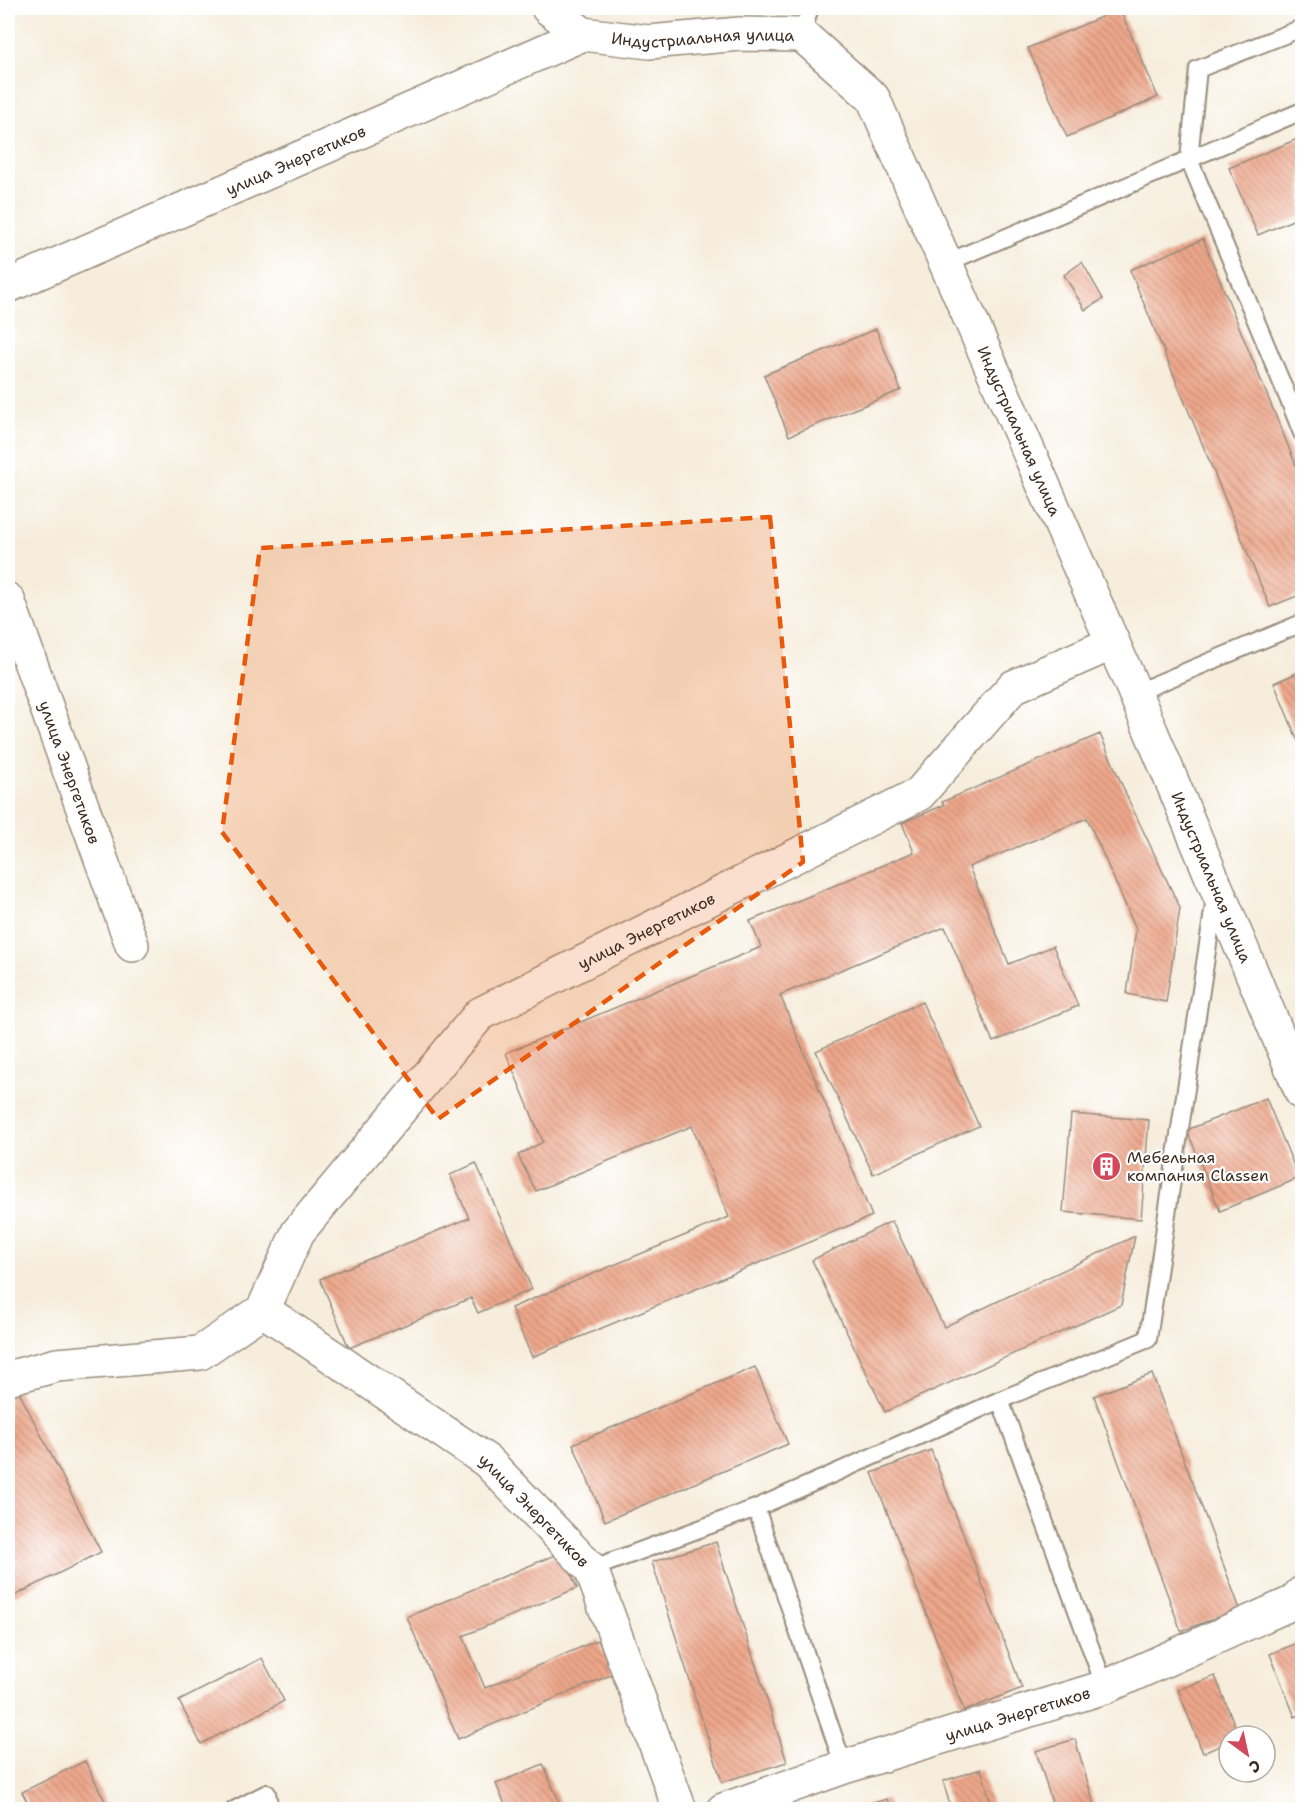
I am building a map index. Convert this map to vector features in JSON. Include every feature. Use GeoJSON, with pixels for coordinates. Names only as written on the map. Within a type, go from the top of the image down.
{"type":"FeatureCollection","features":[{"type":"Feature","properties":{"kind":"street","name":"Индустриальная улица"},"geometry":{"type":"LineString","coordinates":[[548,8],[584,34],[649,42],[740,34],[806,21],[873,98],[1135,693],[1302,1093]]}},
{"type":"Feature","properties":{"kind":"street","name":"улица Энергетиков"},"geometry":{"type":"LineString","coordinates":[[8,286],[584,34]]}},
{"type":"Feature","properties":{"kind":"street","name":"улица Энергетиков"},"geometry":{"type":"LineString","coordinates":[[8,600],[132,945]]}},
{"type":"Feature","properties":{"kind":"street","name":"улица Энергетиков"},"geometry":{"type":"LineString","coordinates":[[680,1809],[591,1569],[487,1461],[263,1310],[298,1232],[480,1014],[919,794],[1013,687],[1113,643]]}},
{"type":"Feature","properties":{"kind":"street"},"geometry":{"type":"LineString","coordinates":[[8,1378],[57,1365],[200,1353],[263,1310]]}},
{"type":"Feature","properties":{"kind":"street","name":"улица Энергетиков"},"geometry":{"type":"LineString","coordinates":[[723,1809],[844,1767],[1105,1687],[1292,1603],[1302,1593]]}},
{"type":"Feature","properties":{"kind":"lane"},"geometry":{"type":"LineString","coordinates":[[1302,28],[1198,69],[1189,159],[1298,408],[1302,433]]}},
{"type":"Feature","properties":{"kind":"lane"},"geometry":{"type":"LineString","coordinates":[[946,263],[1302,111]]}},
{"type":"Feature","properties":{"kind":"lane"},"geometry":{"type":"LineString","coordinates":[[1135,693],[1302,623]]}},
{"type":"Feature","properties":{"kind":"lane"},"geometry":{"type":"LineString","coordinates":[[591,1569],[756,1508],[1000,1400],[1148,1339],[1216,891]]}},
{"type":"Feature","properties":{"kind":"lane"},"geometry":{"type":"LineString","coordinates":[[1000,1400],[1105,1687]]}},
{"type":"Feature","properties":{"kind":"lane"},"geometry":{"type":"LineString","coordinates":[[756,1508],[844,1767]]}},
{"type":"Feature","properties":{"kind":"lane"},"geometry":{"type":"LineString","coordinates":[[234,1809],[267,1793],[270,1809]]}},
{"type":"Feature","properties":{"kind":"highlighted area"},"geometry":{"type":"Polygon","coordinates":[[[770,517],[803,862],[438,1119],[222,832],[260,548],[770,517]]]}},
{"type":"Feature","properties":{"kind":"building"},"geometry":{"type":"Polygon","coordinates":[[[1120,9],[1158,97],[1067,137],[1028,48],[1120,9]]]}},
{"type":"Feature","properties":{"kind":"building"},"geometry":{"type":"Polygon","coordinates":[[[1302,137],[1302,216],[1258,235],[1229,168],[1302,137]]]}},
{"type":"Feature","properties":{"kind":"building"},"geometry":{"type":"Polygon","coordinates":[[[1203,239],[1302,480],[1302,594],[1270,607],[1130,270],[1203,239]]]}},
{"type":"Feature","properties":{"kind":"building"},"geometry":{"type":"Polygon","coordinates":[[[1082,262],[1103,299],[1085,310],[1064,275],[1082,262]]]}},
{"type":"Feature","properties":{"kind":"building"},"geometry":{"type":"Polygon","coordinates":[[[876,329],[901,390],[789,436],[764,375],[876,329]]]}},
{"type":"Feature","properties":{"kind":"building"},"geometry":{"type":"Polygon","coordinates":[[[1302,671],[1302,751],[1274,683],[1302,671]]]}},
{"type":"Feature","properties":{"kind":"building"},"geometry":{"type":"Polygon","coordinates":[[[1100,734],[1180,908],[1166,1002],[1127,994],[1136,929],[1087,818],[969,867],[1009,964],[1053,946],[1078,1006],[993,1042],[945,927],[780,995],[872,1216],[532,1357],[511,1308],[729,1217],[692,1126],[536,1191],[518,1155],[543,1142],[506,1053],[761,947],[750,921],[914,852],[902,823],[944,805],[942,802],[1100,734]]]}},
{"type":"Feature","properties":{"kind":"building"},"geometry":{"type":"Polygon","coordinates":[[[922,1002],[979,1126],[873,1174],[816,1051],[922,1002]]]}},
{"type":"Feature","properties":{"kind":"building"},"geometry":{"type":"Polygon","coordinates":[[[1266,1098],[1299,1178],[1220,1211],[1187,1130],[1266,1098]]]}},
{"type":"Feature","properties":{"kind":"building","name":"Мебельная компания Сlassen"},"geometry":{"type":"Polygon","coordinates":[[[1071,1114],[1149,1120],[1141,1219],[1063,1212],[1071,1114]]]}},
{"type":"Feature","properties":{"kind":"building"},"geometry":{"type":"Polygon","coordinates":[[[476,1163],[532,1289],[478,1313],[471,1298],[349,1348],[320,1279],[469,1218],[450,1175],[476,1163]]]}},
{"type":"Feature","properties":{"kind":"building"},"geometry":{"type":"Polygon","coordinates":[[[892,1221],[944,1327],[1135,1236],[1121,1305],[885,1412],[812,1260],[892,1221]]]}},
{"type":"Feature","properties":{"kind":"building"},"geometry":{"type":"Polygon","coordinates":[[[755,1367],[788,1444],[605,1521],[573,1444],[755,1367]]]}},
{"type":"Feature","properties":{"kind":"building"},"geometry":{"type":"Polygon","coordinates":[[[1152,1374],[1240,1609],[1181,1631],[1094,1396],[1152,1374]]]}},
{"type":"Feature","properties":{"kind":"building"},"geometry":{"type":"Polygon","coordinates":[[[17,1388],[101,1552],[8,1599],[8,1393],[17,1388]]]}},
{"type":"Feature","properties":{"kind":"building"},"geometry":{"type":"Polygon","coordinates":[[[931,1450],[1022,1688],[964,1711],[872,1473],[931,1450]]]}},
{"type":"Feature","properties":{"kind":"building"},"geometry":{"type":"Polygon","coordinates":[[[716,1542],[787,1762],[722,1782],[652,1562],[716,1542]]]}},
{"type":"Feature","properties":{"kind":"building"},"geometry":{"type":"Polygon","coordinates":[[[562,1552],[577,1588],[463,1636],[485,1688],[598,1640],[613,1674],[458,1739],[407,1617],[562,1552]]]}},
{"type":"Feature","properties":{"kind":"building"},"geometry":{"type":"Polygon","coordinates":[[[1302,1641],[1302,1714],[1295,1717],[1270,1654],[1302,1641]]]}},
{"type":"Feature","properties":{"kind":"building"},"geometry":{"type":"Polygon","coordinates":[[[262,1658],[284,1701],[201,1744],[179,1701],[262,1658]]]}},
{"type":"Feature","properties":{"kind":"building"},"geometry":{"type":"Polygon","coordinates":[[[1215,1676],[1234,1724],[1217,1724],[1217,1747],[1203,1753],[1178,1690],[1215,1676]]]}},
{"type":"Feature","properties":{"kind":"building"},"geometry":{"type":"Polygon","coordinates":[[[1075,1739],[1094,1804],[1075,1809],[1054,1809],[1036,1751],[1075,1739]]]}},
{"type":"Feature","properties":{"kind":"building"},"geometry":{"type":"Polygon","coordinates":[[[85,1761],[109,1809],[31,1809],[22,1792],[85,1761]]]}},
{"type":"Feature","properties":{"kind":"building"},"geometry":{"type":"Polygon","coordinates":[[[543,1764],[562,1809],[507,1809],[496,1784],[543,1764]]]}},
{"type":"Feature","properties":{"kind":"building"},"geometry":{"type":"Polygon","coordinates":[[[981,1769],[993,1809],[951,1809],[943,1781],[981,1769]]]}},
{"type":"Feature","properties":{"kind":"building"},"geometry":{"type":"Polygon","coordinates":[[[887,1799],[890,1809],[853,1809],[887,1799]]]}},
{"type":"Feature","properties":{"kind":"place","name":"Мебельная компания Сlassen"},"geometry":{"type":"Point","coordinates":[1106,1166]}}]}
